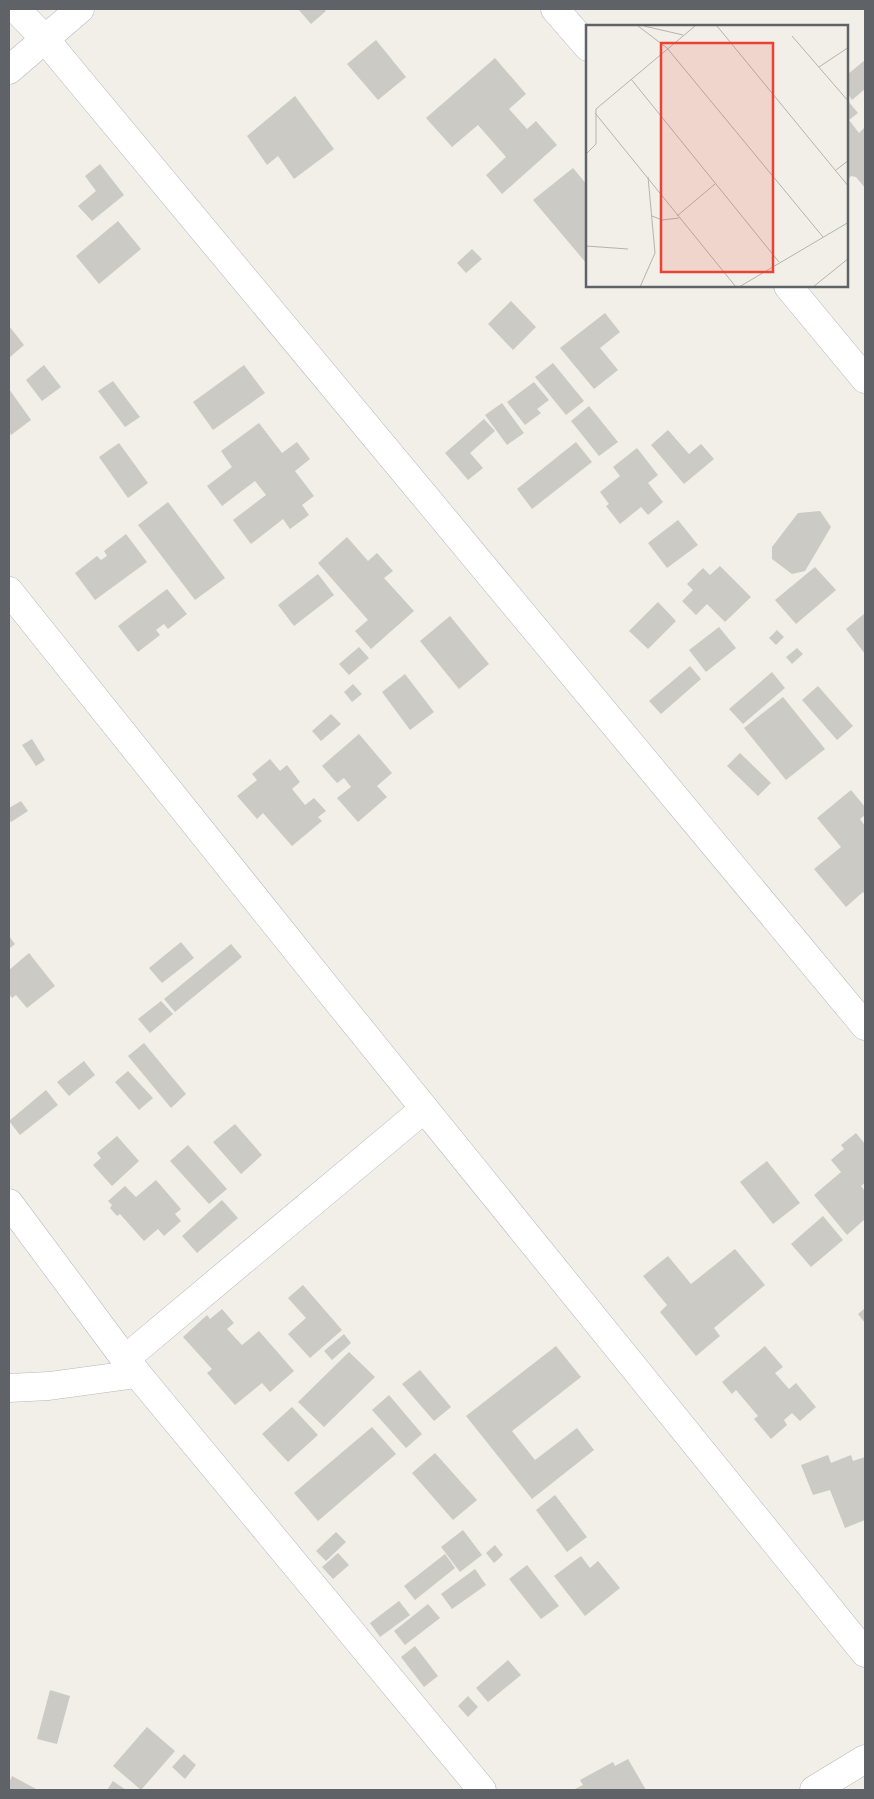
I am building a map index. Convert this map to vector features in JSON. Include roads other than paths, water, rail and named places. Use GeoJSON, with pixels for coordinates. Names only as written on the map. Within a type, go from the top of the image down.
{"type":"FeatureCollection","features":[{"type":"Feature","properties":{"kind":"street"},"geometry":{"type":"LineString","coordinates":[[16,9],[44,38],[865,1026]]}},
{"type":"Feature","properties":{"kind":"street"},"geometry":{"type":"LineString","coordinates":[[9,70],[80,9]]}},
{"type":"Feature","properties":{"kind":"street"},"geometry":{"type":"LineString","coordinates":[[555,9],[586,45]]}},
{"type":"Feature","properties":{"kind":"street"},"geometry":{"type":"LineString","coordinates":[[790,288],[865,379]]}},
{"type":"Feature","properties":{"kind":"street"},"geometry":{"type":"LineString","coordinates":[[9,591],[424,1109],[865,1653]]}},
{"type":"Feature","properties":{"kind":"street"},"geometry":{"type":"LineString","coordinates":[[9,1388],[49,1386],[131,1367],[424,1109]]}},
{"type":"Feature","properties":{"kind":"street"},"geometry":{"type":"LineString","coordinates":[[9,1203],[131,1367],[482,1790]]}},
{"type":"Feature","properties":{"kind":"street"},"geometry":{"type":"LineString","coordinates":[[814,1790],[865,1759]]}}]}
